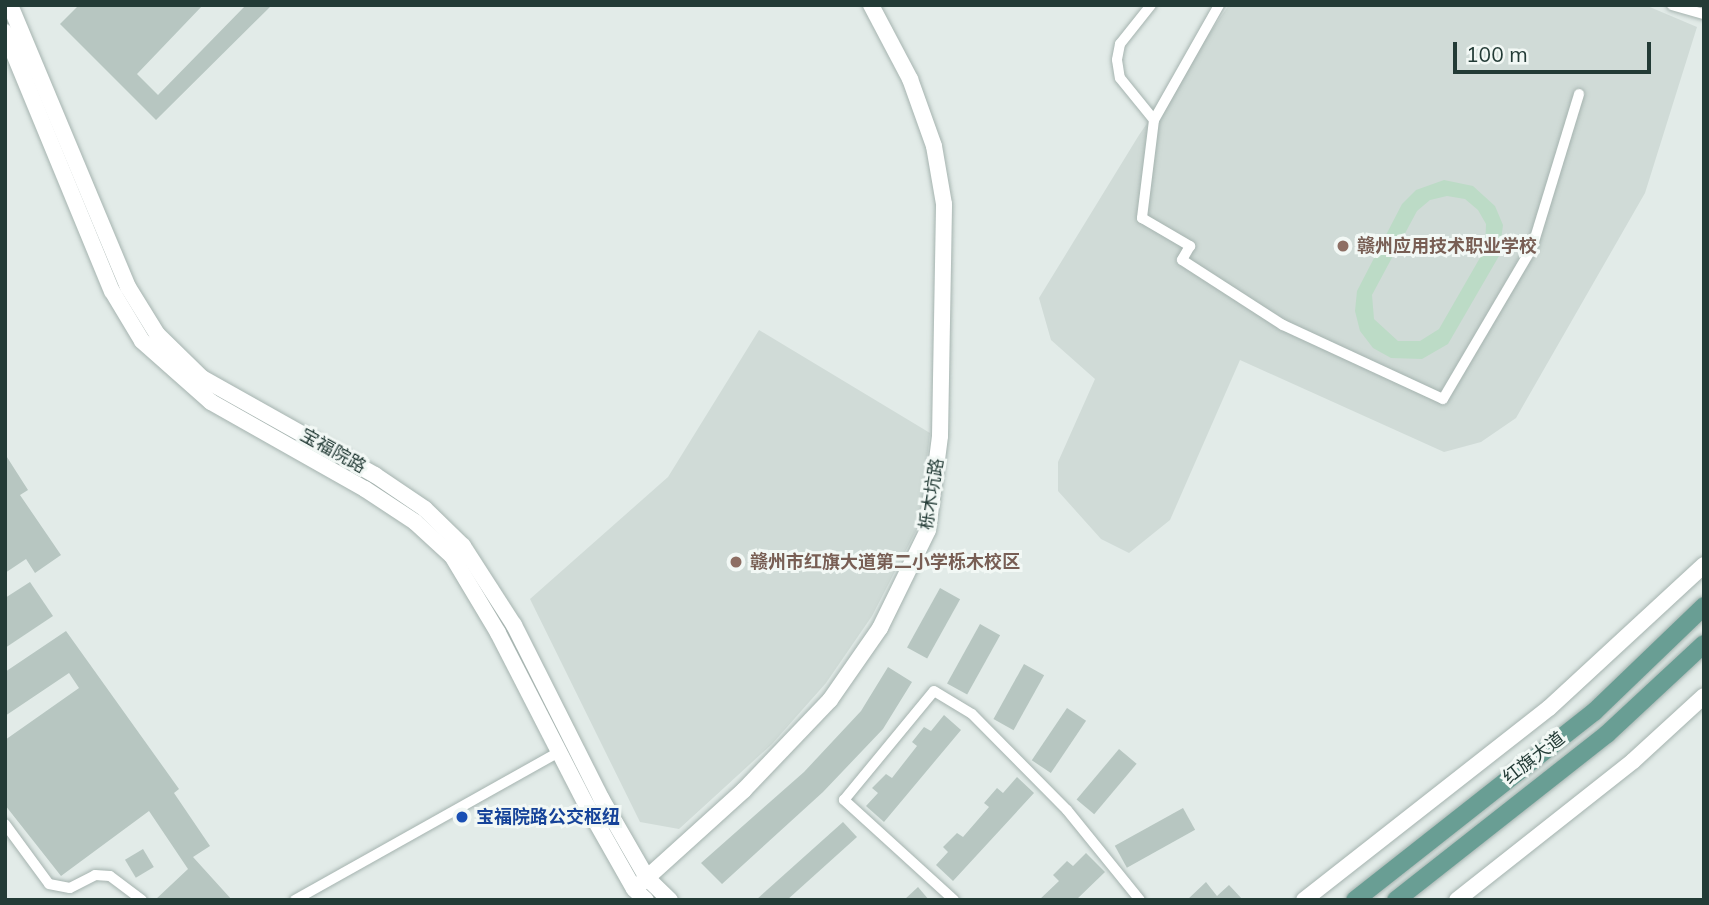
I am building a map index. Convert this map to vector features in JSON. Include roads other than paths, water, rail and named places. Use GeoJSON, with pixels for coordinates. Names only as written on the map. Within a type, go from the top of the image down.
{"type":"FeatureCollection","features":[{"type":"Feature","properties":{"kind":"main road","name":"宝福院路"},"geometry":{"type":"LineString","coordinates":[[10,5],[128,287],[157,334],[202,378],[375,475],[442,524],[482,570],[567,749]]}},
{"type":"Feature","properties":{"kind":"main road","name":"栎木坑路"},"geometry":{"type":"LineString","coordinates":[[642,889],[783,752],[830,700],[880,628],[928,530],[940,436],[944,204],[934,146],[911,79],[870,5]]}},
{"type":"Feature","properties":{"kind":"main road","name":"宝福院路"},"geometry":{"type":"LineString","coordinates":[[5,32],[112,291],[142,341],[211,402],[365,489],[432,536],[469,580],[567,749],[642,889],[670,900]]}},
{"type":"Feature","properties":{"kind":"main road"},"geometry":{"type":"LineString","coordinates":[[1304,900],[1549,708],[1704,565]]}},
{"type":"Feature","properties":{"kind":"main road","name":"红旗大道"},"geometry":{"type":"LineString","coordinates":[[1355,900],[1594,712],[1704,606]]}},
{"type":"Feature","properties":{"kind":"main road","name":"红旗大道"},"geometry":{"type":"LineString","coordinates":[[1396,900],[1607,734],[1704,644]]}},
{"type":"Feature","properties":{"kind":"main road"},"geometry":{"type":"LineString","coordinates":[[1457,900],[1633,761],[1704,696]]}},
{"type":"Feature","properties":{"kind":"street"},"geometry":{"type":"LineString","coordinates":[[1151,5],[1120,44],[1117,60],[1120,78],[1154,120]]}},
{"type":"Feature","properties":{"kind":"street"},"geometry":{"type":"LineString","coordinates":[[1219,5],[1154,120],[1142,218],[1190,246],[1182,260],[1283,325],[1443,399],[1532,248],[1579,94]]}},
{"type":"Feature","properties":{"kind":"street"},"geometry":{"type":"LineString","coordinates":[[1672,5],[1704,14]]}},
{"type":"Feature","properties":{"kind":"street"},"geometry":{"type":"LineString","coordinates":[[954,900],[844,800],[934,691],[972,715],[1067,810],[1140,900]]}},
{"type":"Feature","properties":{"kind":"street"},"geometry":{"type":"LineString","coordinates":[[295,900],[567,749]]}},
{"type":"Feature","properties":{"kind":"street"},"geometry":{"type":"LineString","coordinates":[[5,824],[49,884],[70,888],[95,875],[110,876],[142,900]]}},
{"type":"Feature","properties":{"kind":"place","name":"赣州应用技术职业学校"},"geometry":{"type":"Point","coordinates":[1343,246]}},
{"type":"Feature","properties":{"kind":"place","name":"赣州市红旗大道第二小学栎木校区"},"geometry":{"type":"Point","coordinates":[736,562]}},
{"type":"Feature","properties":{"kind":"place","name":"宝福院路公交枢纽"},"geometry":{"type":"Point","coordinates":[462,817]}}]}
